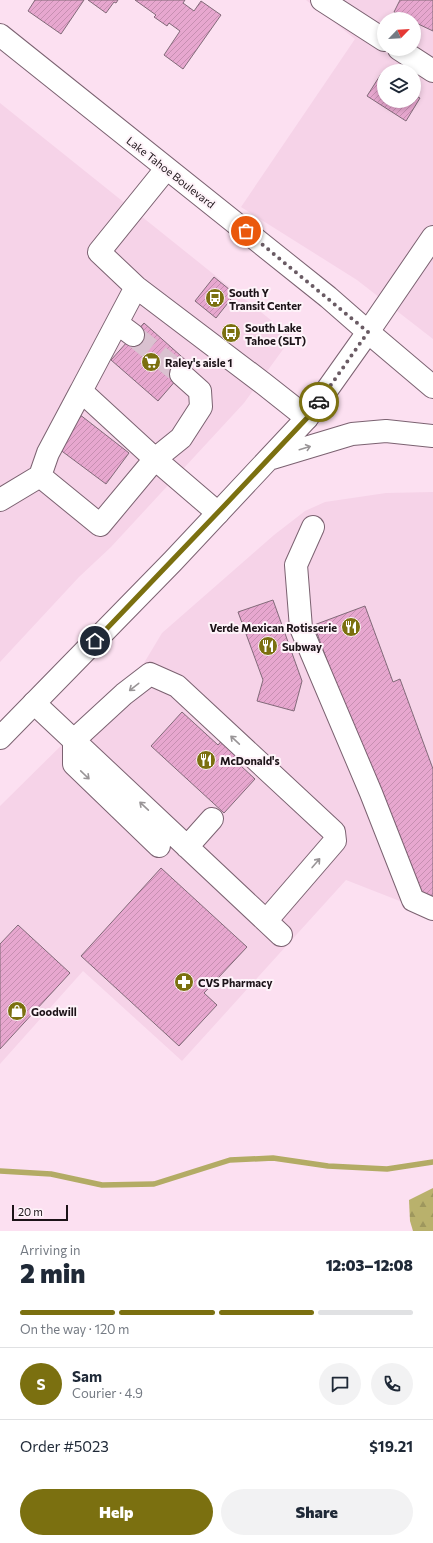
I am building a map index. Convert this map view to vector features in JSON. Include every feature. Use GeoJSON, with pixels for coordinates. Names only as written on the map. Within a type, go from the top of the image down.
{"type":"FeatureCollection","features":[{"type":"Feature","properties":{"kind":"main road"},"geometry":{"type":"LineString","coordinates":[[322,0],[377,35]]}},
{"type":"Feature","properties":{"kind":"main road","name":"Lake Tahoe Boulevard"},"geometry":{"type":"LineString","coordinates":[[0,35],[328,297],[433,387]]}},
{"type":"Feature","properties":{"kind":"main road"},"geometry":{"type":"LineString","coordinates":[[410,56],[433,71]]}},
{"type":"Feature","properties":{"kind":"main road"},"geometry":{"type":"LineString","coordinates":[[166,169],[99,252],[136,287],[307,418]]}},
{"type":"Feature","properties":{"kind":"main road"},"geometry":{"type":"LineString","coordinates":[[0,738],[218,513],[307,418],[433,237]]}},
{"type":"Feature","properties":{"kind":"main road"},"geometry":{"type":"LineString","coordinates":[[0,500],[40,476],[48,453],[81,391],[125,329],[136,287]]}},
{"type":"Feature","properties":{"kind":"main road"},"geometry":{"type":"LineString","coordinates":[[40,476],[100,525],[155,459],[181,438],[201,407],[200,391],[181,374]]}},
{"type":"Feature","properties":{"kind":"main road"},"geometry":{"type":"LineString","coordinates":[[81,391],[155,459],[218,513]]}},
{"type":"Feature","properties":{"kind":"main road"},"geometry":{"type":"LineString","coordinates":[[268,460],[352,434],[386,431],[433,436]]}},
{"type":"Feature","properties":{"kind":"main road"},"geometry":{"type":"LineString","coordinates":[[313,527],[296,565],[301,628],[371,793],[413,900],[433,909]]}},
{"type":"Feature","properties":{"kind":"main road"},"geometry":{"type":"LineString","coordinates":[[34,703],[74,740],[173,842],[274,928],[291,892],[335,841],[334,832],[177,686],[150,674],[124,694],[74,740]]}},
{"type":"Feature","properties":{"kind":"main road"},"geometry":{"type":"LineString","coordinates":[[173,842],[212,819]]}},
{"type":"Feature","properties":{"kind":"shaded area"},"geometry":{"type":"Polygon","coordinates":[[[306,0],[433,0],[433,339],[357,280],[241,207],[355,39],[306,0]]]}},
{"type":"Feature","properties":{"kind":"shaded area"},"geometry":{"type":"Polygon","coordinates":[[[0,103],[292,337],[244,403],[111,547],[79,577],[0,662],[0,103]]]}},
{"type":"Feature","properties":{"kind":"shaded area"},"geometry":{"type":"Polygon","coordinates":[[[433,492],[433,914],[346,880],[182,1061],[83,971],[0,1064],[0,806],[85,722],[132,683],[162,633],[274,535],[305,511],[325,502],[386,493],[433,492]]]}},
{"type":"Feature","properties":{"kind":"green space"},"geometry":{"type":"Polygon","coordinates":[[[433,1188],[433,1231],[413,1231],[410,1221],[409,1200],[433,1188]]]}},
{"type":"Feature","properties":{"kind":"building"},"geometry":{"type":"Polygon","coordinates":[[[35,0],[84,0],[61,34],[28,11],[35,0]]]}},
{"type":"Feature","properties":{"kind":"building"},"geometry":{"type":"Polygon","coordinates":[[[88,0],[118,0],[116,3],[114,2],[106,13],[88,0]]]}},
{"type":"Feature","properties":{"kind":"building"},"geometry":{"type":"Polygon","coordinates":[[[135,0],[185,0],[183,3],[194,11],[201,1],[221,15],[183,69],[164,55],[180,31],[169,23],[167,26],[154,17],[156,15],[135,0]]]}},
{"type":"Feature","properties":{"kind":"building"},"geometry":{"type":"Polygon","coordinates":[[[400,0],[433,0],[433,31],[421,25],[421,12],[394,12],[400,0]]]}},
{"type":"Feature","properties":{"kind":"building"},"geometry":{"type":"Polygon","coordinates":[[[377,80],[377,102],[367,96],[377,80]]]}},
{"type":"Feature","properties":{"kind":"building"},"geometry":{"type":"Polygon","coordinates":[[[386,108],[414,108],[406,121],[386,108]]]}},
{"type":"Feature","properties":{"kind":"building","name":"South Y Transit Center"},"geometry":{"type":"Polygon","coordinates":[[[214,277],[235,294],[216,318],[195,301],[214,277]]]}},
{"type":"Feature","properties":{"kind":"building","name":"Raley's aisle 1"},"geometry":{"type":"Polygon","coordinates":[[[144,323],[190,364],[158,401],[111,360],[144,323]]]}},
{"type":"Feature","properties":{"kind":"building"},"geometry":{"type":"Polygon","coordinates":[[[79,414],[129,453],[106,484],[55,446],[79,414]]]}},
{"type":"Feature","properties":{"kind":"building"},"geometry":{"type":"Polygon","coordinates":[[[273,600],[302,681],[294,711],[257,701],[263,680],[238,612],[273,600]]]}},
{"type":"Feature","properties":{"kind":"building"},"geometry":{"type":"Polygon","coordinates":[[[365,606],[393,682],[400,679],[433,769],[433,906],[414,898],[314,625],[365,606]]]}},
{"type":"Feature","properties":{"kind":"building","name":"McDonald's"},"geometry":{"type":"Polygon","coordinates":[[[182,712],[218,745],[227,735],[249,755],[240,765],[255,779],[224,813],[151,746],[182,712]]]}},
{"type":"Feature","properties":{"kind":"building","name":"CVS Pharmacy"},"geometry":{"type":"Polygon","coordinates":[[[161,868],[247,947],[204,993],[217,1005],[179,1046],[81,956],[161,868]]]}},
{"type":"Feature","properties":{"kind":"building","name":"Goodwill"},"geometry":{"type":"Polygon","coordinates":[[[18,925],[70,973],[0,1049],[0,944],[18,925]]]}},
{"type":"Feature","properties":{"kind":"waterway"},"geometry":{"type":"LineString","coordinates":[[0,1171],[51,1174],[102,1185],[154,1184],[230,1160],[273,1158],[328,1166],[387,1169],[433,1162]]}},
{"type":"Feature","properties":{"kind":"tunnel"},"geometry":{"type":"LineString","coordinates":[[133,335],[181,374]]}},
{"type":"Feature","properties":{"kind":"way so far"},"geometry":{"type":"LineString","coordinates":[[246,231],[328,297],[368,332],[319,402]]}},
{"type":"Feature","properties":{"kind":"place","name":"South Y Transit Center"},"geometry":{"type":"Point","coordinates":[215,298]}},
{"type":"Feature","properties":{"kind":"place","name":"South Lake Tahoe (SLT)"},"geometry":{"type":"Point","coordinates":[231,333]}},
{"type":"Feature","properties":{"kind":"place","name":"Raley's aisle 1"},"geometry":{"type":"Point","coordinates":[151,362]}},
{"type":"Feature","properties":{"kind":"place","name":"Verde Mexican Rotisserie"},"geometry":{"type":"Point","coordinates":[351,627]}},
{"type":"Feature","properties":{"kind":"place","name":"Subway"},"geometry":{"type":"Point","coordinates":[268,646]}},
{"type":"Feature","properties":{"kind":"place","name":"McDonald's"},"geometry":{"type":"Point","coordinates":[206,760]}},
{"type":"Feature","properties":{"kind":"place","name":"CVS Pharmacy"},"geometry":{"type":"Point","coordinates":[184,982]}},
{"type":"Feature","properties":{"kind":"place","name":"Goodwill"},"geometry":{"type":"Point","coordinates":[17,1011]}},
{"type":"Feature","properties":{"kind":"route"},"geometry":{"type":"LineString","coordinates":[[95,641],[173,561],[307,418],[319,402]]}}]}
